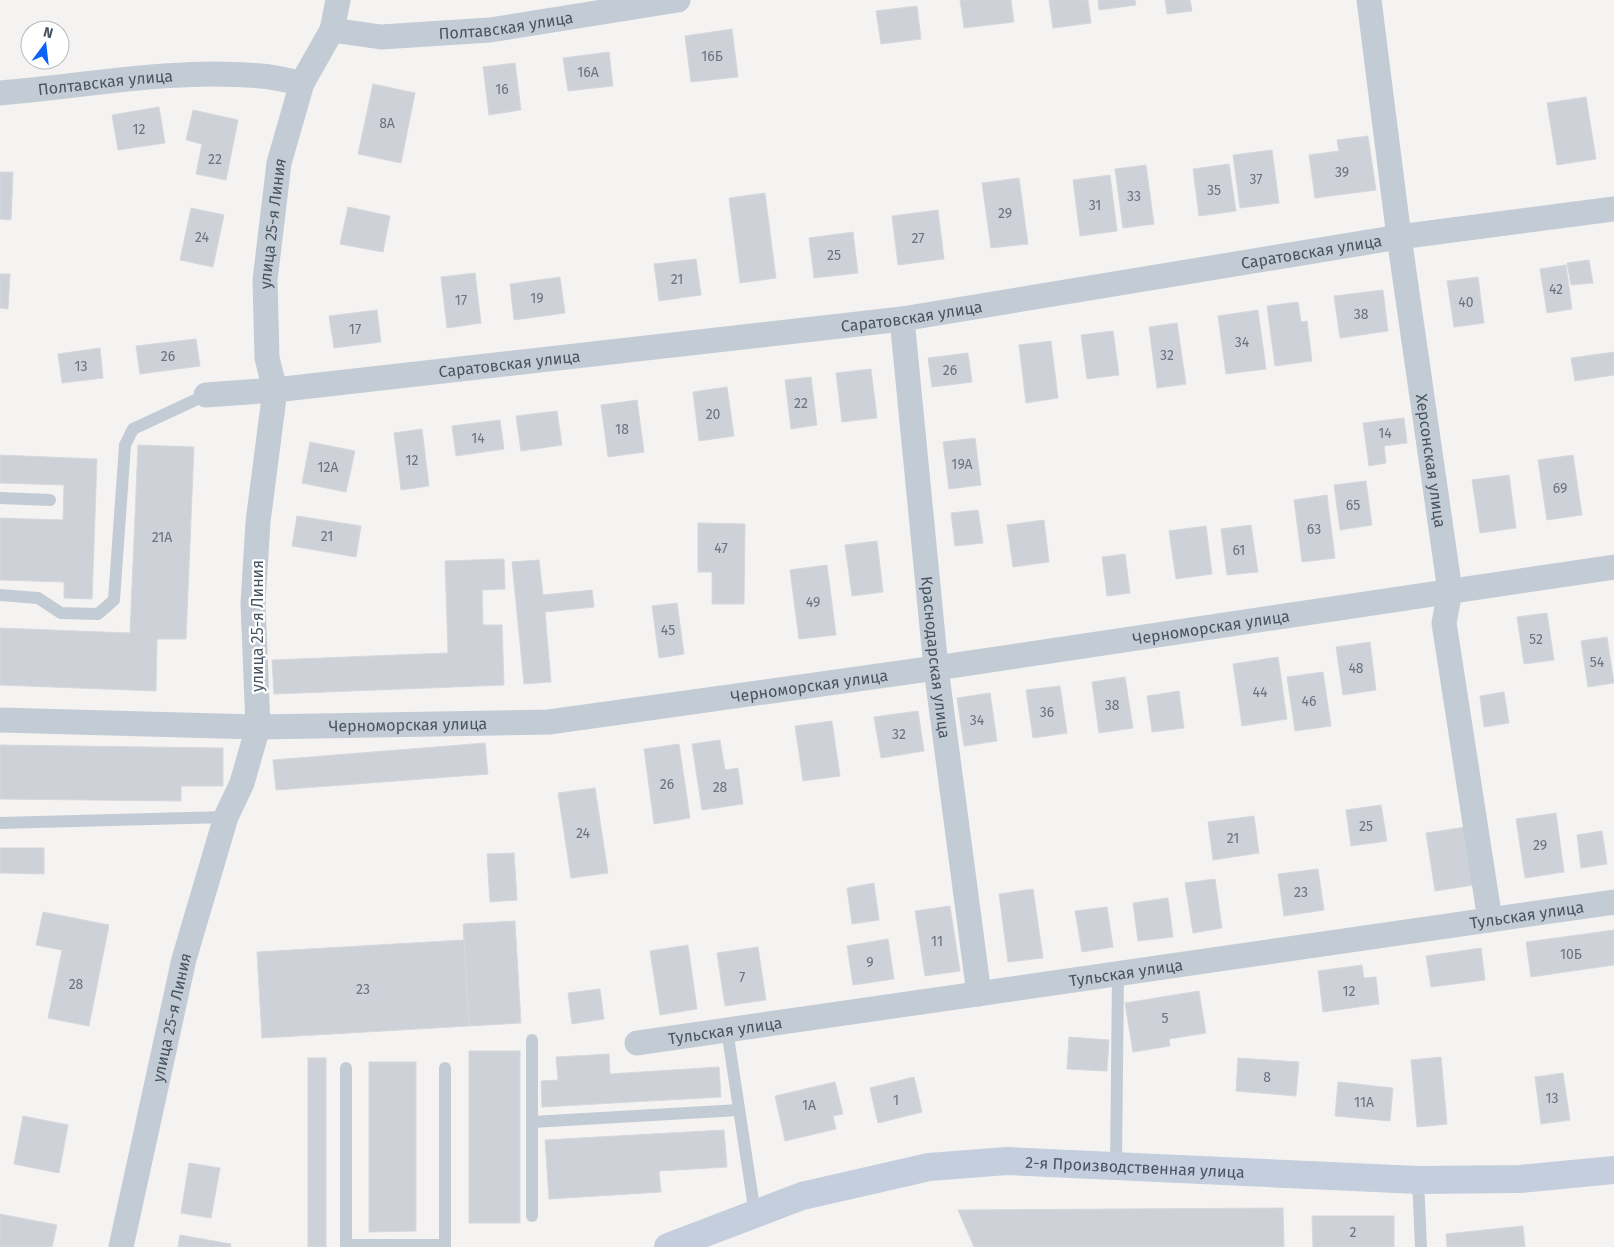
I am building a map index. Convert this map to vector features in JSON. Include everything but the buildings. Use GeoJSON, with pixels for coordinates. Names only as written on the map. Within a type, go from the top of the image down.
{"type":"FeatureCollection","features":[{"type":"Feature","properties":{"kind":"street","name":"улица 25-я Линия"},"geometry":{"type":"LineString","coordinates":[[121,1247],[184,959],[226,818],[242,783],[258,727],[253,603],[258,522],[275,390],[267,358],[265,280],[279,163],[302,83],[332,30],[338,0]]}},
{"type":"Feature","properties":{"kind":"street","name":"Полтавская улица"},"geometry":{"type":"LineString","coordinates":[[332,30],[382,37],[490,30],[678,0]]}},
{"type":"Feature","properties":{"kind":"street","name":"Херсонская улица"},"geometry":{"type":"LineString","coordinates":[[1369,0],[1399,237],[1450,591],[1444,623],[1490,920]]}},
{"type":"Feature","properties":{"kind":"street","name":"Полтавская улица"},"geometry":{"type":"LineString","coordinates":[[0,93],[206,74],[262,76],[302,83]]}},
{"type":"Feature","properties":{"kind":"street","name":"Саратовская улица"},"geometry":{"type":"LineString","coordinates":[[206,394],[275,390],[902,319],[1399,237],[1614,209]]}},
{"type":"Feature","properties":{"kind":"street","name":"Краснодарская улица"},"geometry":{"type":"LineString","coordinates":[[902,319],[936,668],[979,994]]}},
{"type":"Feature","properties":{"kind":"street","name":"Черноморская улица"},"geometry":{"type":"LineString","coordinates":[[0,720],[258,727],[549,722],[936,668],[1614,567]]}},
{"type":"Feature","properties":{"kind":"street","name":"Тульская улица"},"geometry":{"type":"LineString","coordinates":[[637,1043],[1614,902]]}},
{"type":"Feature","properties":{"kind":"street","name":"2-я Производственная улица"},"geometry":{"type":"LineString","coordinates":[[668,1247],[802,1196],[929,1167],[1007,1161],[1418,1180],[1520,1179],[1614,1170]]}},
{"type":"Feature","properties":{"kind":"lane"},"geometry":{"type":"LineString","coordinates":[[0,594],[38,598],[61,613],[98,614],[114,600],[125,445],[133,429],[206,394]]}},
{"type":"Feature","properties":{"kind":"lane"},"geometry":{"type":"LineString","coordinates":[[0,498],[50,500]]}},
{"type":"Feature","properties":{"kind":"lane"},"geometry":{"type":"LineString","coordinates":[[0,823],[226,818]]}},
{"type":"Feature","properties":{"kind":"lane"},"geometry":{"type":"LineString","coordinates":[[1116,1166],[1118,974]]}},
{"type":"Feature","properties":{"kind":"lane"},"geometry":{"type":"LineString","coordinates":[[727,1030],[755,1214]]}},
{"type":"Feature","properties":{"kind":"lane"},"geometry":{"type":"LineString","coordinates":[[532,1040],[532,1216]]}},
{"type":"Feature","properties":{"kind":"lane"},"geometry":{"type":"LineString","coordinates":[[346,1068],[346,1245],[445,1246],[445,1068]]}},
{"type":"Feature","properties":{"kind":"lane"},"geometry":{"type":"LineString","coordinates":[[532,1122],[739,1110]]}},
{"type":"Feature","properties":{"kind":"lane"},"geometry":{"type":"LineString","coordinates":[[1418,1180],[1421,1247]]}}]}
